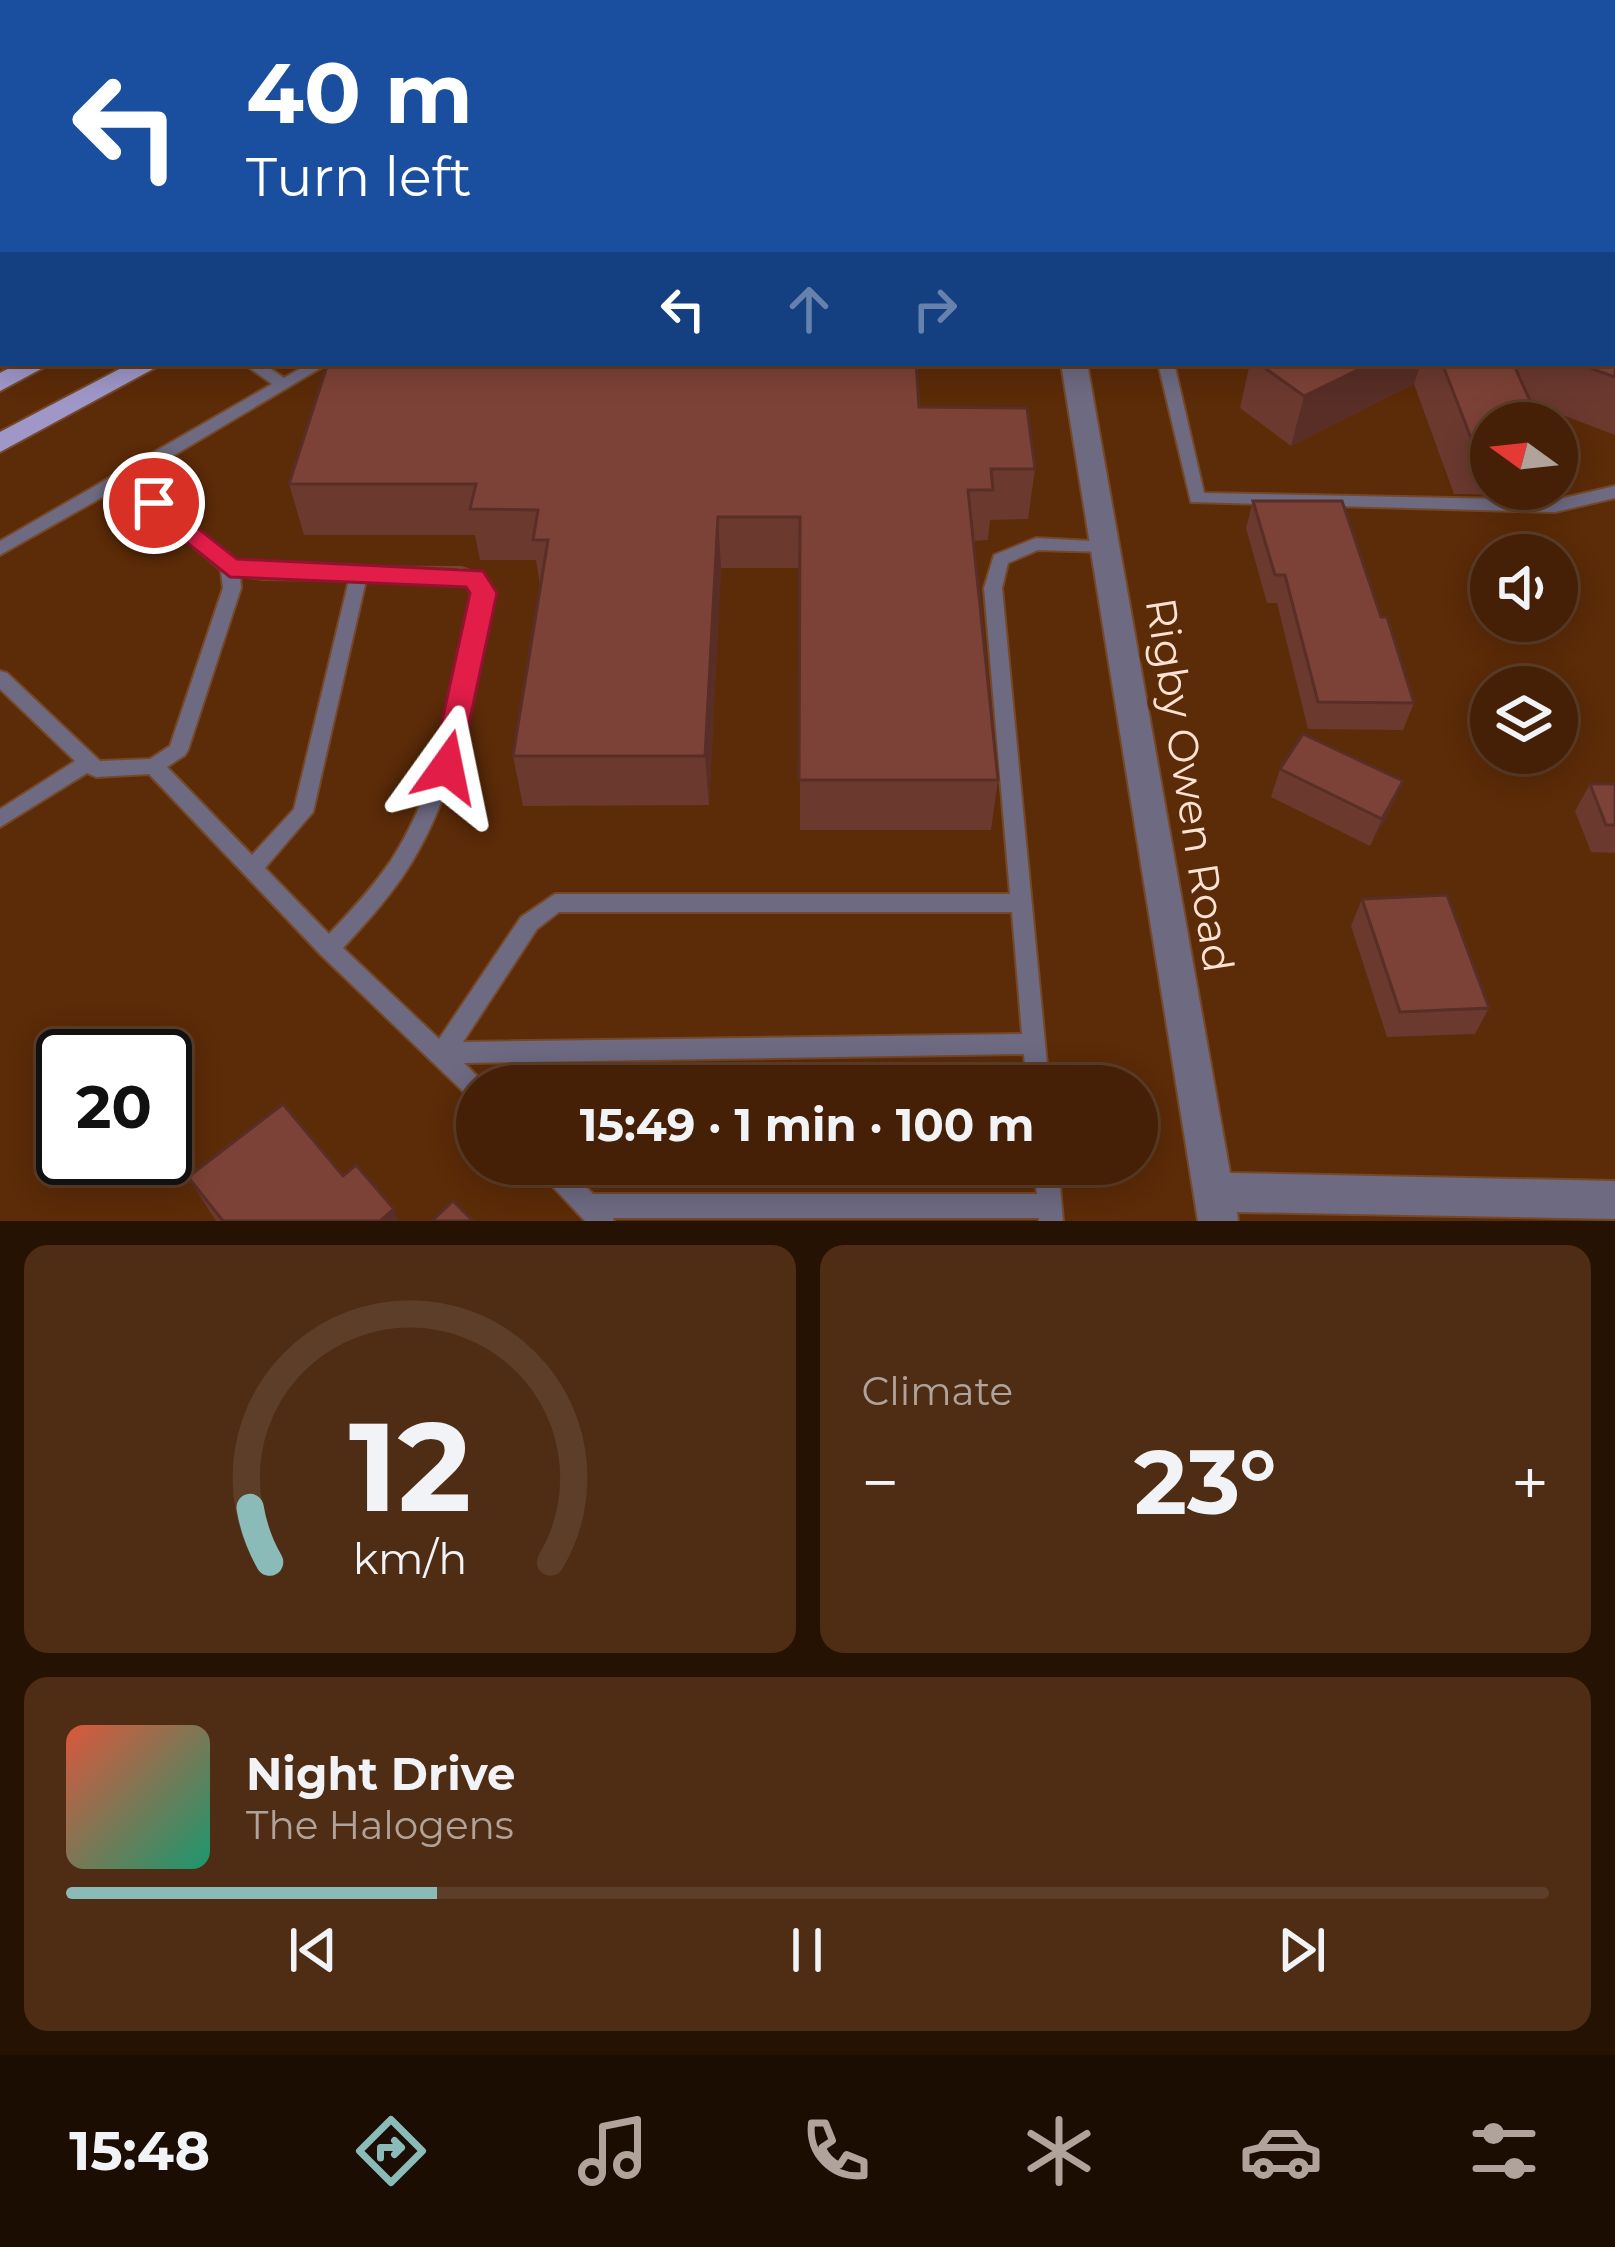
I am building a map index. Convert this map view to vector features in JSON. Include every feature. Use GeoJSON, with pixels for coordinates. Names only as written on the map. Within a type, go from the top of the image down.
{"type":"FeatureCollection","features":[{"type":"Feature","properties":{"kind":"main road"},"geometry":{"type":"LineString","coordinates":[[0,383],[33,366]]}},
{"type":"Feature","properties":{"kind":"main road"},"geometry":{"type":"LineString","coordinates":[[0,443],[145,366]]}},
{"type":"Feature","properties":{"kind":"street","name":"Rigby Owen Road"},"geometry":{"type":"LineString","coordinates":[[1075,366],[1215,1207]]}},
{"type":"Feature","properties":{"kind":"street"},"geometry":{"type":"LineString","coordinates":[[1215,1207],[1615,1201]]}},
{"type":"Feature","properties":{"kind":"lane"},"geometry":{"type":"LineString","coordinates":[[256,366],[284,385]]}},
{"type":"Feature","properties":{"kind":"lane"},"geometry":{"type":"LineString","coordinates":[[0,549],[316,366]]}},
{"type":"Feature","properties":{"kind":"lane"},"geometry":{"type":"LineString","coordinates":[[1167,366],[1197,498],[1555,506],[1615,492]]}},
{"type":"Feature","properties":{"kind":"lane"},"geometry":{"type":"LineString","coordinates":[[123,478],[230,568],[461,574],[474,578],[483,593],[447,767],[424,829],[370,909],[329,948]]}},
{"type":"Feature","properties":{"kind":"lane"},"geometry":{"type":"LineString","coordinates":[[1036,1065],[992,588],[1000,560],[1036,544],[1105,546]]}},
{"type":"Feature","properties":{"kind":"lane"},"geometry":{"type":"LineString","coordinates":[[0,678],[96,769],[154,766],[178,750],[232,587],[230,568]]}},
{"type":"Feature","properties":{"kind":"lane"},"geometry":{"type":"LineString","coordinates":[[252,868],[303,812],[359,573]]}},
{"type":"Feature","properties":{"kind":"lane"},"geometry":{"type":"LineString","coordinates":[[0,819],[88,761]]}},
{"type":"Feature","properties":{"kind":"lane"},"geometry":{"type":"LineString","coordinates":[[154,766],[329,948],[456,1067]]}},
{"type":"Feature","properties":{"kind":"lane"},"geometry":{"type":"LineString","coordinates":[[443,1053],[529,923],[555,903],[1021,903]]}},
{"type":"Feature","properties":{"kind":"lane"},"geometry":{"type":"LineString","coordinates":[[443,1053],[1034,1044]]}},
{"type":"Feature","properties":{"kind":"lane"},"geometry":{"type":"LineString","coordinates":[[568,1185],[595,1214],[1050,1214]]}},
{"type":"Feature","properties":{"kind":"building"},"geometry":{"type":"Polygon","coordinates":[[[327,366],[916,366],[919,407],[1027,408],[1035,469],[991,469],[993,490],[968,490],[998,780],[799,780],[800,517],[718,517],[705,756],[513,756],[548,540],[533,540],[538,510],[470,509],[476,484],[289,484],[327,366]]]}},
{"type":"Feature","properties":{"kind":"building"},"geometry":{"type":"Polygon","coordinates":[[[1262,366],[1366,366],[1304,396],[1262,366]]]}},
{"type":"Feature","properties":{"kind":"building"},"geometry":{"type":"Polygon","coordinates":[[[1443,366],[1514,366],[1531,402],[1470,402],[1470,435],[1443,366]]]}},
{"type":"Feature","properties":{"kind":"building"},"geometry":{"type":"Polygon","coordinates":[[[1584,366],[1615,366],[1615,377],[1584,366]]]}},
{"type":"Feature","properties":{"kind":"building"},"geometry":{"type":"Polygon","coordinates":[[[1253,501],[1342,501],[1414,703],[1318,702],[1285,575],[1275,575],[1253,501]]]}},
{"type":"Feature","properties":{"kind":"building"},"geometry":{"type":"Polygon","coordinates":[[[1303,734],[1403,781],[1382,819],[1280,769],[1303,734]]]}},
{"type":"Feature","properties":{"kind":"building"},"geometry":{"type":"Polygon","coordinates":[[[1590,784],[1615,784],[1615,825],[1606,825],[1590,784]]]}},
{"type":"Feature","properties":{"kind":"building"},"geometry":{"type":"Polygon","coordinates":[[[1447,895],[1489,1008],[1400,1012],[1362,899],[1447,895]]]}},
{"type":"Feature","properties":{"kind":"building"},"geometry":{"type":"Polygon","coordinates":[[[283,1104],[343,1176],[356,1165],[394,1209],[380,1221],[223,1221],[192,1182],[192,1174],[283,1104]]]}},
{"type":"Feature","properties":{"kind":"building"},"geometry":{"type":"Polygon","coordinates":[[[453,1201],[473,1221],[432,1221],[453,1201]]]}},
{"type":"Feature","properties":{"kind":"route"},"geometry":{"type":"LineString","coordinates":[[154,503],[230,568],[263,573],[461,574],[474,578],[483,593],[447,767]]}}]}
